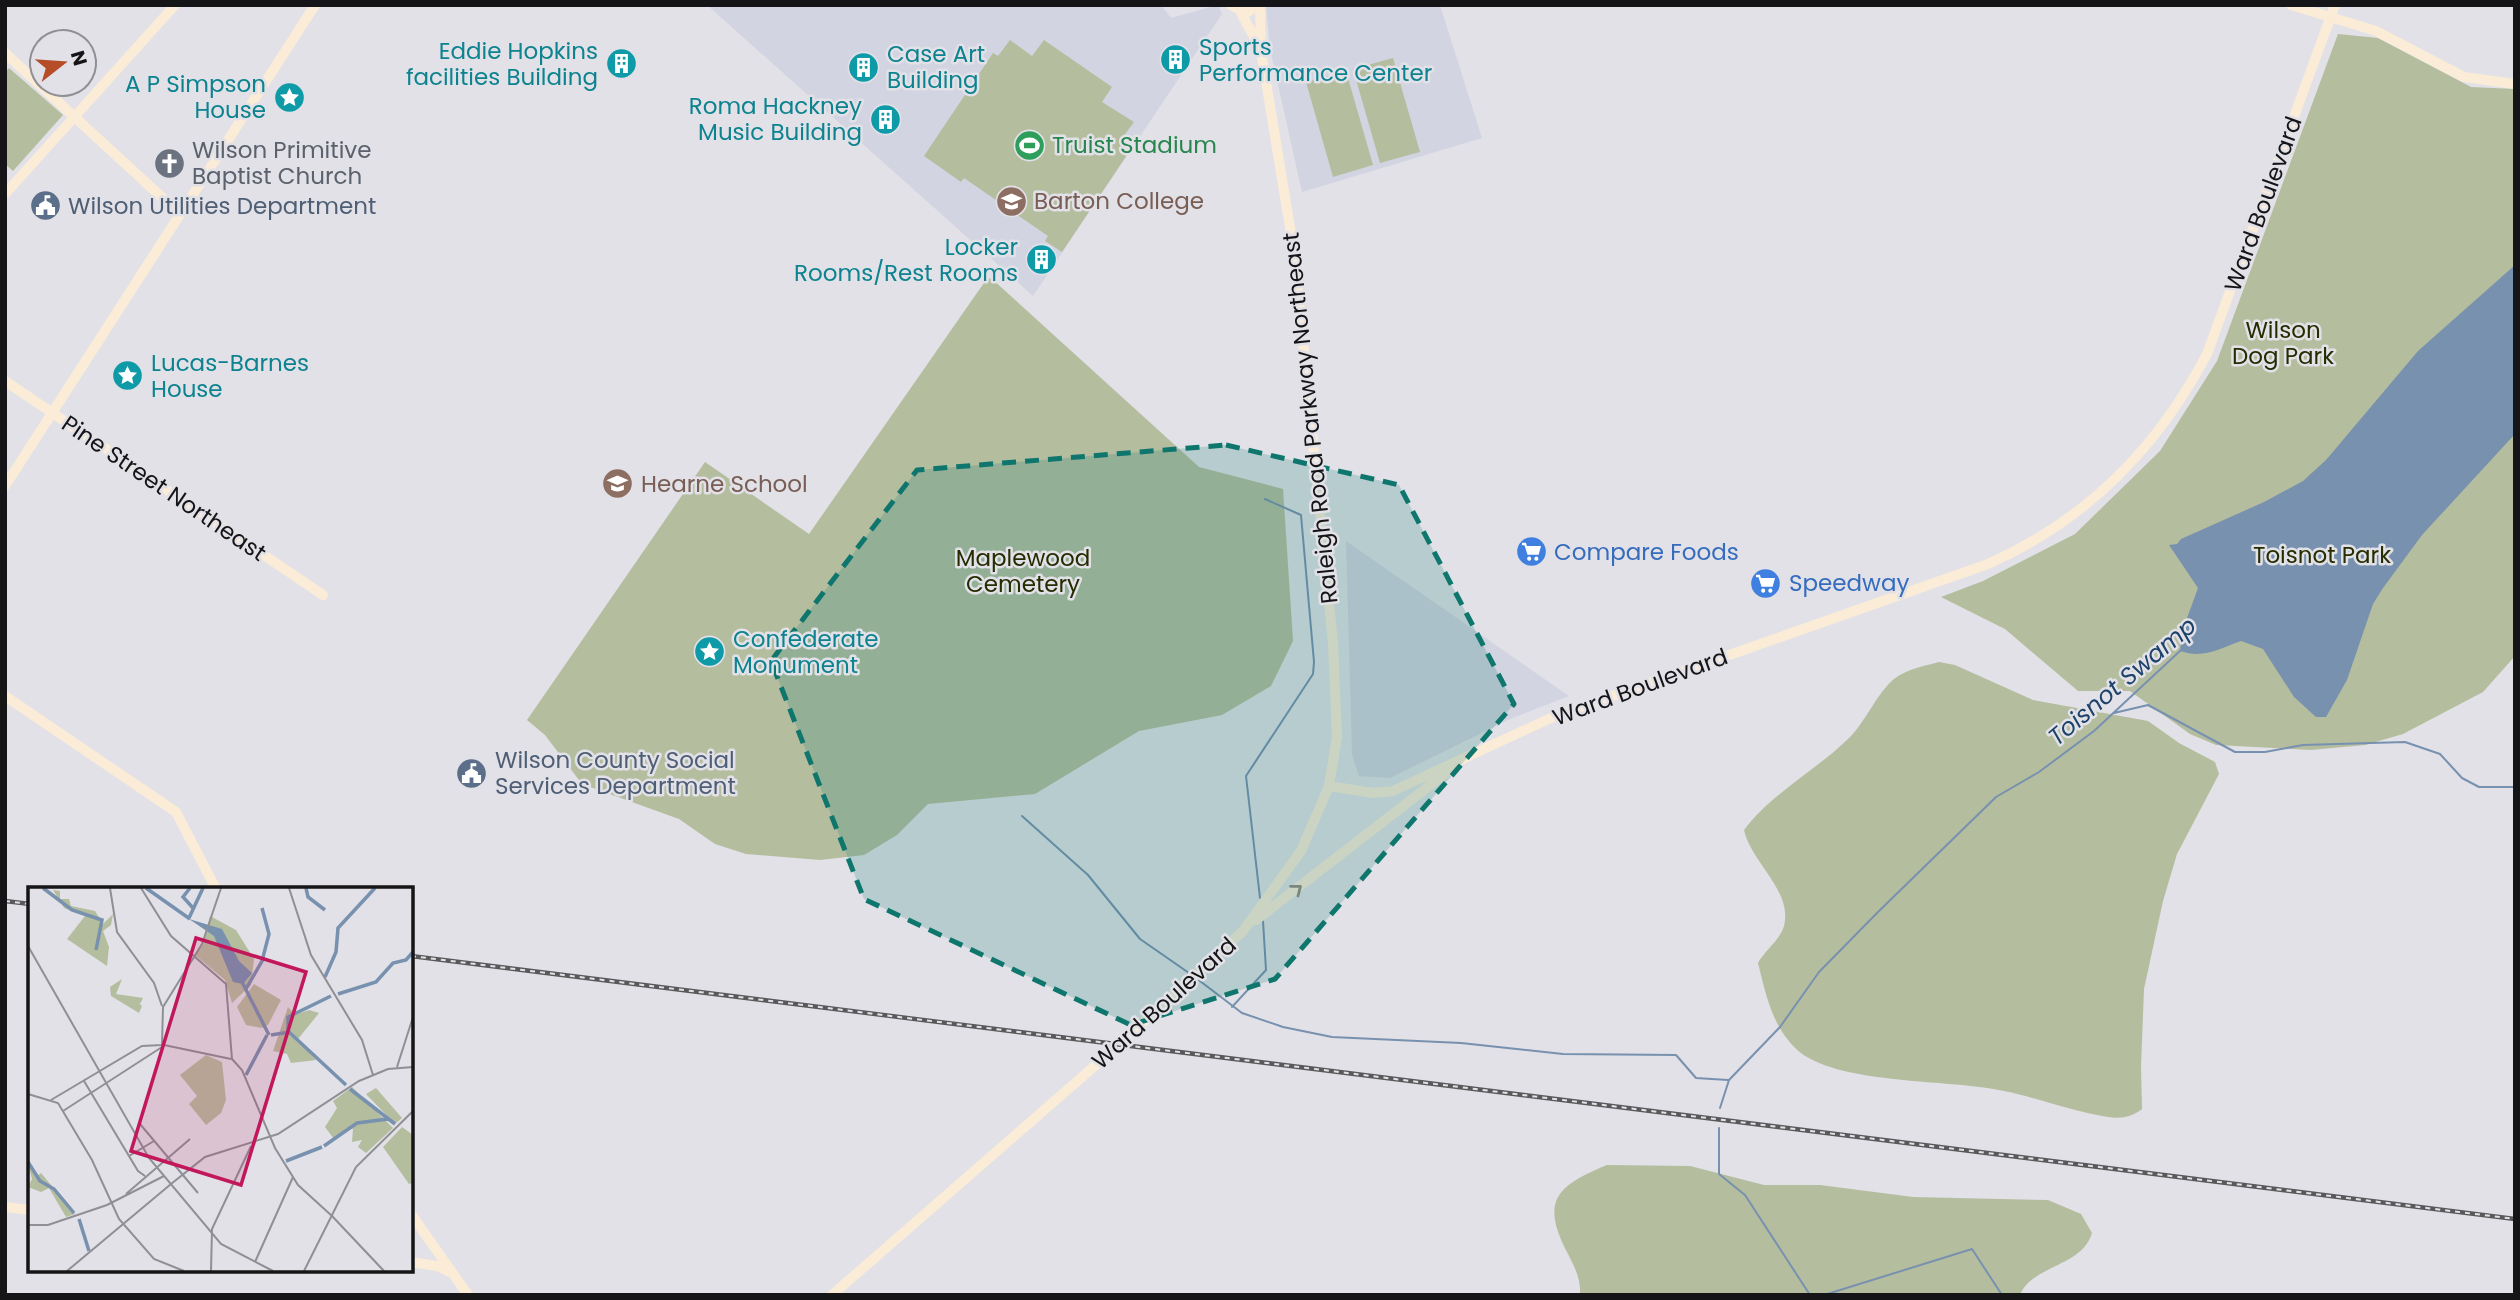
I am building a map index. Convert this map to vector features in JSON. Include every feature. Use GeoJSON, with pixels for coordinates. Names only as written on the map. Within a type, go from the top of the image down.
{"type":"FeatureCollection","features":[{"type":"Feature","properties":{"kind":"main road"},"geometry":{"type":"LineString","coordinates":[[5,194],[176,5]]}},
{"type":"Feature","properties":{"kind":"main road"},"geometry":{"type":"LineString","coordinates":[[5,486],[315,5]]}},
{"type":"Feature","properties":{"kind":"main road"},"geometry":{"type":"LineString","coordinates":[[1231,5],[1241,13],[1252,12],[1260,5]]}},
{"type":"Feature","properties":{"kind":"main road","name":"Raleigh Road Parkway Northeast"},"geometry":{"type":"LineString","coordinates":[[1260,5],[1261,51],[1294,252],[1332,629],[1337,737],[1329,786]]}},
{"type":"Feature","properties":{"kind":"main road"},"geometry":{"type":"LineString","coordinates":[[2291,5],[2333,10],[2464,77],[2515,84]]}},
{"type":"Feature","properties":{"kind":"main road","name":"Ward Boulevard"},"geometry":{"type":"LineString","coordinates":[[832,1295],[1097,1064],[1243,931],[1301,851],[1329,786],[1373,793],[1393,791],[1476,751],[1602,699],[1988,565],[2055,529],[2106,490],[2168,422],[2207,354],[2333,10]]}},
{"type":"Feature","properties":{"kind":"main road","name":"Raleigh Road Parkway Northeast"},"geometry":{"type":"LineString","coordinates":[[1241,13],[1261,51]]}},
{"type":"Feature","properties":{"kind":"main road"},"geometry":{"type":"LineString","coordinates":[[5,53],[180,214]]}},
{"type":"Feature","properties":{"kind":"main road","name":"Pine Street Northeast"},"geometry":{"type":"LineString","coordinates":[[5,382],[323,595]]}},
{"type":"Feature","properties":{"kind":"main road"},"geometry":{"type":"LineString","coordinates":[[5,696],[176,812],[215,887]]}},
{"type":"Feature","properties":{"kind":"main road"},"geometry":{"type":"LineString","coordinates":[[1243,931],[1414,796],[1476,751]]}},
{"type":"Feature","properties":{"kind":"main road"},"geometry":{"type":"LineString","coordinates":[[5,1207],[28,1210]]}},
{"type":"Feature","properties":{"kind":"main road"},"geometry":{"type":"LineString","coordinates":[[413,1217],[468,1295]]}},
{"type":"Feature","properties":{"kind":"main road"},"geometry":{"type":"LineString","coordinates":[[413,1262],[437,1266],[453,1273]]}},
{"type":"Feature","properties":{"kind":"highlighted area"},"geometry":{"type":"Polygon","coordinates":[[[1226,445],[1399,485],[1514,704],[1275,979],[1131,1025],[864,899],[771,661],[917,470],[1226,445]]]}},
{"type":"Feature","properties":{"kind":"shaded area","name":"Barton College"},"geometry":{"type":"Polygon","coordinates":[[[707,5],[1161,5],[1171,18],[1218,5],[1222,14],[1033,296],[707,5]]]}},
{"type":"Feature","properties":{"kind":"shaded area"},"geometry":{"type":"Polygon","coordinates":[[[1266,5],[1440,5],[1482,138],[1302,192],[1270,49],[1266,5]]]}},
{"type":"Feature","properties":{"kind":"shaded area"},"geometry":{"type":"Polygon","coordinates":[[[1346,541],[1569,696],[1510,719],[1390,778],[1359,776],[1352,755],[1346,541]]]}},
{"type":"Feature","properties":{"kind":"green space","name":"Toisnot Park"},"geometry":{"type":"Polygon","coordinates":[[[2338,34],[2378,38],[2471,87],[2515,89],[2515,656],[2483,692],[2403,734],[2365,745],[2311,750],[2216,745],[2190,734],[2130,691],[2078,691],[2005,629],[1941,597],[1983,581],[2075,534],[2160,451],[2217,361],[2338,34]]]}},
{"type":"Feature","properties":{"kind":"green space","name":"Truist Stadium"},"geometry":{"type":"Polygon","coordinates":[[[1010,40],[1032,56],[1044,40],[1112,87],[1102,102],[1134,122],[1120,141],[1131,149],[1062,252],[1045,241],[1048,236],[964,178],[961,182],[924,156],[993,53],[998,56],[1010,40]]]}},
{"type":"Feature","properties":{"kind":"green space"},"geometry":{"type":"Polygon","coordinates":[[[1393,58],[1420,152],[1380,163],[1353,69],[1393,58]]]}},
{"type":"Feature","properties":{"kind":"green space"},"geometry":{"type":"Polygon","coordinates":[[[9,68],[28,85],[28,98],[43,98],[63,115],[13,171],[5,164],[5,72],[9,68]]]}},
{"type":"Feature","properties":{"kind":"green space"},"geometry":{"type":"Polygon","coordinates":[[[1346,71],[1373,165],[1333,177],[1306,82],[1346,71]]]}},
{"type":"Feature","properties":{"kind":"green space","name":"Maplewood Cemetery"},"geometry":{"type":"Polygon","coordinates":[[[991,278],[1199,467],[1283,489],[1293,641],[1271,686],[1222,715],[1139,731],[1035,794],[928,804],[897,835],[864,855],[820,860],[746,854],[715,844],[679,819],[582,784],[545,735],[527,720],[705,462],[809,534],[986,280],[991,278]]]}},
{"type":"Feature","properties":{"kind":"green space"},"geometry":{"type":"Polygon","coordinates":[[[1939,662],[1955,665],[2033,700],[2148,721],[2179,743],[2215,762],[2219,774],[2177,854],[2163,901],[2144,989],[2142,1109],[2134,1114],[2108,1117],[1982,1087],[1843,1071],[1801,1053],[1791,1044],[1772,1012],[1758,963],[1782,931],[1785,913],[1783,901],[1754,854],[1744,830],[1767,805],[1848,739],[1894,679],[1910,670],[1939,662]]]}},
{"type":"Feature","properties":{"kind":"green space"},"geometry":{"type":"Polygon","coordinates":[[[1607,1165],[1690,1166],[1764,1185],[1820,1185],[1913,1197],[2048,1200],[2081,1214],[2092,1233],[2087,1244],[2078,1253],[2035,1277],[2020,1295],[1580,1295],[1575,1269],[1555,1221],[1555,1208],[1565,1188],[1575,1180],[1607,1165]]]}},
{"type":"Feature","properties":{"kind":"water"},"geometry":{"type":"Polygon","coordinates":[[[2515,265],[2515,434],[2422,535],[2383,588],[2373,604],[2347,680],[2326,717],[2316,717],[2294,697],[2263,649],[2241,641],[2204,653],[2180,651],[2183,629],[2198,588],[2169,545],[2177,544],[2181,539],[2264,502],[2303,481],[2326,460],[2418,351],[2515,265]]]}},
{"type":"Feature","properties":{"kind":"waterway"},"geometry":{"type":"LineString","coordinates":[[1260,898],[1246,776],[1313,674],[1314,662],[1301,515],[1265,499]]}},
{"type":"Feature","properties":{"kind":"waterway","name":"Toisnot Swamp"},"geometry":{"type":"LineString","coordinates":[[1720,1108],[1729,1080],[1780,1027],[1819,972],[1879,911],[1996,797],[2039,772],[2094,731],[2181,650]]}},
{"type":"Feature","properties":{"kind":"waterway"},"geometry":{"type":"LineString","coordinates":[[2114,713],[2148,705],[2235,752],[2265,752],[2303,745],[2405,742],[2440,754],[2462,778],[2479,787],[2515,787]]}},
{"type":"Feature","properties":{"kind":"waterway"},"geometry":{"type":"LineString","coordinates":[[1022,816],[1088,875],[1140,939],[1189,973]]}},
{"type":"Feature","properties":{"kind":"waterway"},"geometry":{"type":"LineString","coordinates":[[1232,1007],[1266,970],[1263,921]]}},
{"type":"Feature","properties":{"kind":"waterway"},"geometry":{"type":"LineString","coordinates":[[1196,978],[1242,1013],[1283,1027],[1332,1037],[1461,1043],[1563,1054],[1676,1055],[1696,1078],[1728,1080]]}},
{"type":"Feature","properties":{"kind":"waterway","name":"Toisnot Swamp"},"geometry":{"type":"LineString","coordinates":[[1719,1128],[1719,1174],[1745,1195],[1810,1295]]}},
{"type":"Feature","properties":{"kind":"waterway"},"geometry":{"type":"LineString","coordinates":[[1824,1295],[1972,1249],[2002,1295]]}},
{"type":"Feature","properties":{"kind":"railway"},"geometry":{"type":"LineString","coordinates":[[5,901],[28,904]]}},
{"type":"Feature","properties":{"kind":"railway"},"geometry":{"type":"LineString","coordinates":[[413,956],[2515,1219]]}},
{"type":"Feature","properties":{"kind":"place","name":"Sports Performance Center"},"geometry":{"type":"Point","coordinates":[1176,60]}},
{"type":"Feature","properties":{"kind":"place","name":"Eddie Hopkins facilities Building"},"geometry":{"type":"Point","coordinates":[621,64]}},
{"type":"Feature","properties":{"kind":"place","name":"Case Art Building"},"geometry":{"type":"Point","coordinates":[864,67]}},
{"type":"Feature","properties":{"kind":"place","name":"A P Simpson House"},"geometry":{"type":"Point","coordinates":[289,97]}},
{"type":"Feature","properties":{"kind":"place","name":"Roma Hackney Music Building"},"geometry":{"type":"Point","coordinates":[885,119]}},
{"type":"Feature","properties":{"kind":"place","name":"Truist Stadium"},"geometry":{"type":"Point","coordinates":[1029,145]}},
{"type":"Feature","properties":{"kind":"place","name":"Wilson Primitive Baptist Church"},"geometry":{"type":"Point","coordinates":[169,163]}},
{"type":"Feature","properties":{"kind":"place","name":"Barton College"},"geometry":{"type":"Point","coordinates":[1011,201]}},
{"type":"Feature","properties":{"kind":"place","name":"Wilson Utilities Department"},"geometry":{"type":"Point","coordinates":[45,206]}},
{"type":"Feature","properties":{"kind":"place","name":"Locker Rooms/Rest Rooms"},"geometry":{"type":"Point","coordinates":[1041,260]}},
{"type":"Feature","properties":{"kind":"place","name":"Lucas-Barnes House"},"geometry":{"type":"Point","coordinates":[128,376]}},
{"type":"Feature","properties":{"kind":"place","name":"Hearne School"},"geometry":{"type":"Point","coordinates":[618,484]}},
{"type":"Feature","properties":{"kind":"place","name":"Compare Foods"},"geometry":{"type":"Point","coordinates":[1531,552]}},
{"type":"Feature","properties":{"kind":"place","name":"Speedway"},"geometry":{"type":"Point","coordinates":[1766,583]}},
{"type":"Feature","properties":{"kind":"place","name":"Confederate Monument"},"geometry":{"type":"Point","coordinates":[710,652]}},
{"type":"Feature","properties":{"kind":"place","name":"Wilson County Social Services Department"},"geometry":{"type":"Point","coordinates":[472,773]}},
{"type":"Feature","properties":{"kind":"park label","name":"Wilson Dog Park"},"geometry":{"type":"Point","coordinates":[2283,343]}}]}
